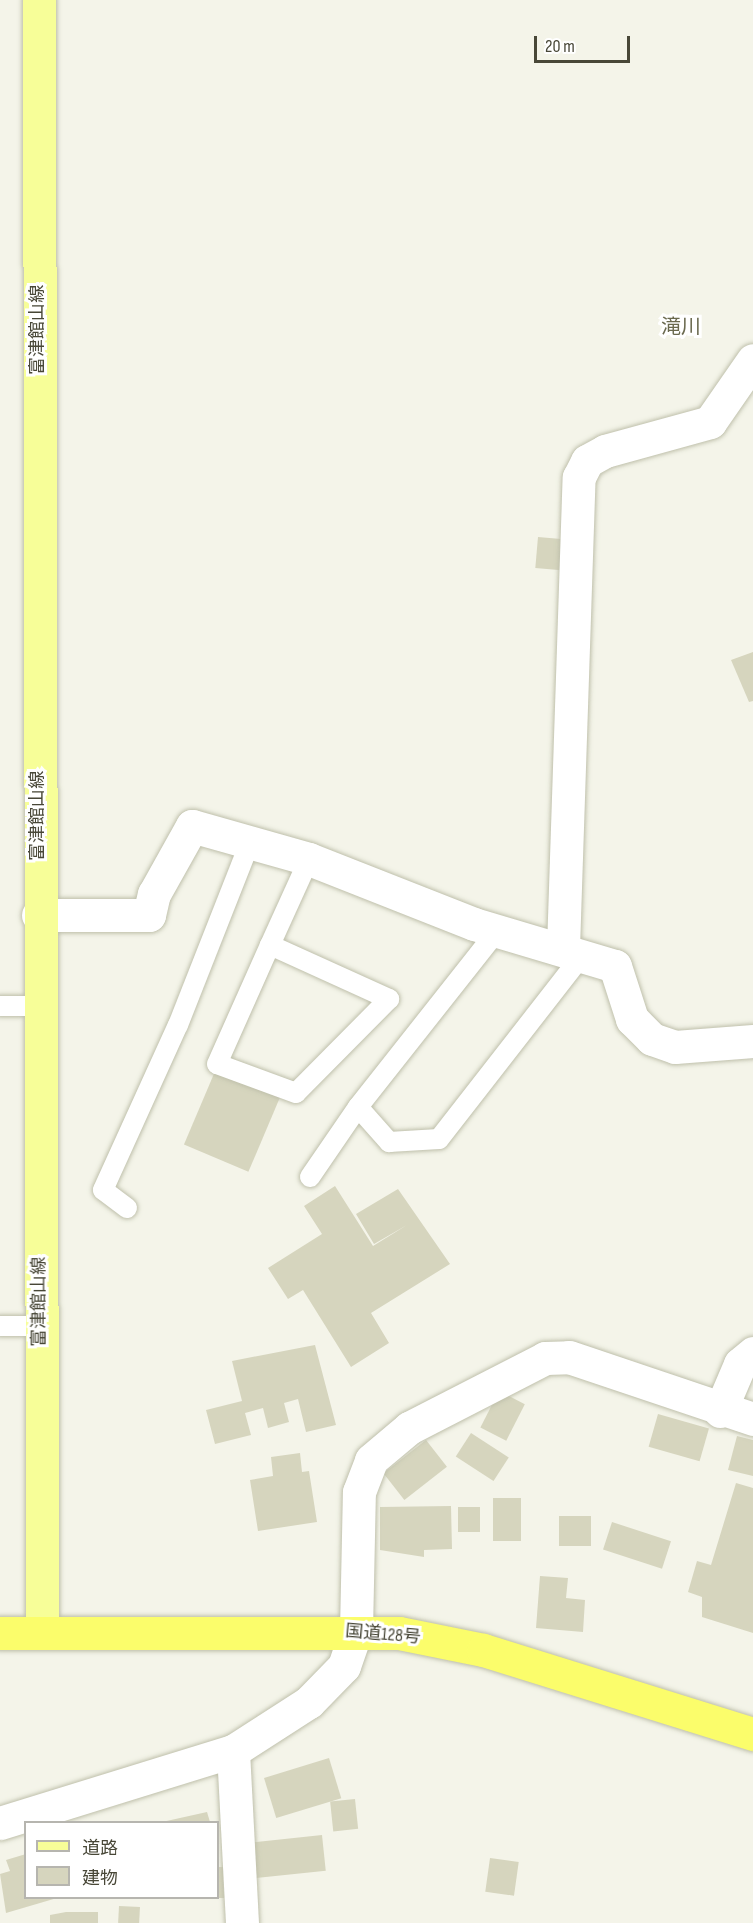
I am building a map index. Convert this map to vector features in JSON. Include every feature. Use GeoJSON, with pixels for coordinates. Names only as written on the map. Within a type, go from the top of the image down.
{"type":"FeatureCollection","features":[{"type":"Feature","properties":{"kind":"highway","name":"国道128号"},"geometry":{"type":"LineString","coordinates":[[0,1633],[356,1631],[399,1633],[483,1650],[753,1734]]}},
{"type":"Feature","properties":{"kind":"main road","name":"富津館山線"},"geometry":{"type":"LineString","coordinates":[[39,0],[38,1006],[42,1632]]}},
{"type":"Feature","properties":{"kind":"street"},"geometry":{"type":"LineString","coordinates":[[573,950],[579,477],[587,461],[605,451],[710,422],[753,360]]}},
{"type":"Feature","properties":{"kind":"street"},"geometry":{"type":"LineString","coordinates":[[38,915],[150,915],[154,894],[192,826],[309,859],[497,931],[573,950],[615,966],[632,1019],[652,1039],[675,1047],[753,1041]]}},
{"type":"Feature","properties":{"kind":"street"},"geometry":{"type":"LineString","coordinates":[[720,1411],[740,1364],[753,1353]]}},
{"type":"Feature","properties":{"kind":"street"},"geometry":{"type":"LineString","coordinates":[[0,1823],[232,1751],[309,1702],[344,1666],[356,1631],[359,1492],[371,1460],[409,1428],[545,1358],[597,1365],[720,1411],[753,1419]]}},
{"type":"Feature","properties":{"kind":"street"},"geometry":{"type":"LineString","coordinates":[[232,1751],[242,1923]]}},
{"type":"Feature","properties":{"kind":"lane"},"geometry":{"type":"LineString","coordinates":[[127,1208],[103,1190],[178,1025],[250,842]]}},
{"type":"Feature","properties":{"kind":"lane"},"geometry":{"type":"LineString","coordinates":[[270,945],[389,999],[296,1094],[217,1064],[270,945],[309,859]]}},
{"type":"Feature","properties":{"kind":"lane"},"geometry":{"type":"LineString","coordinates":[[310,1177],[358,1107],[497,931]]}},
{"type":"Feature","properties":{"kind":"lane"},"geometry":{"type":"LineString","coordinates":[[358,1107],[390,1142],[439,1139],[573,950]]}},
{"type":"Feature","properties":{"kind":"lane"},"geometry":{"type":"LineString","coordinates":[[0,1006],[38,1006]]}},
{"type":"Feature","properties":{"kind":"lane"},"geometry":{"type":"LineString","coordinates":[[0,1326],[40,1326]]}},
{"type":"Feature","properties":{"kind":"building"},"geometry":{"type":"Polygon","coordinates":[[[538,537],[570,540],[567,571],[535,568],[538,537]]]}},
{"type":"Feature","properties":{"kind":"building"},"geometry":{"type":"Polygon","coordinates":[[[753,652],[753,701],[749,702],[731,660],[753,652]]]}},
{"type":"Feature","properties":{"kind":"building"},"geometry":{"type":"Polygon","coordinates":[[[216,1069],[280,1096],[248,1172],[184,1144],[216,1069]]]}},
{"type":"Feature","properties":{"kind":"building"},"geometry":{"type":"Polygon","coordinates":[[[335,1186],[373,1246],[407,1225],[374,1244],[356,1214],[398,1189],[450,1264],[371,1313],[389,1343],[351,1367],[303,1290],[288,1299],[268,1268],[322,1234],[304,1206],[335,1186]]]}},
{"type":"Feature","properties":{"kind":"building"},"geometry":{"type":"Polygon","coordinates":[[[315,1345],[336,1425],[306,1432],[298,1399],[284,1403],[289,1422],[268,1428],[263,1408],[245,1413],[251,1435],[215,1444],[206,1410],[242,1401],[232,1361],[315,1345]]]}},
{"type":"Feature","properties":{"kind":"building"},"geometry":{"type":"Polygon","coordinates":[[[499,1391],[525,1404],[506,1441],[480,1428],[499,1391]]]}},
{"type":"Feature","properties":{"kind":"building"},"geometry":{"type":"Polygon","coordinates":[[[658,1414],[709,1429],[700,1461],[649,1447],[658,1414]]]}},
{"type":"Feature","properties":{"kind":"building"},"geometry":{"type":"Polygon","coordinates":[[[471,1433],[509,1458],[493,1481],[456,1456],[471,1433]]]}},
{"type":"Feature","properties":{"kind":"building"},"geometry":{"type":"Polygon","coordinates":[[[737,1436],[753,1440],[753,1476],[728,1470],[737,1436]]]}},
{"type":"Feature","properties":{"kind":"building"},"geometry":{"type":"Polygon","coordinates":[[[426,1440],[447,1467],[404,1500],[383,1473],[426,1440]]]}},
{"type":"Feature","properties":{"kind":"building"},"geometry":{"type":"Polygon","coordinates":[[[300,1453],[302,1472],[309,1471],[317,1522],[258,1531],[250,1480],[273,1476],[271,1457],[300,1453]]]}},
{"type":"Feature","properties":{"kind":"building"},"geometry":{"type":"Polygon","coordinates":[[[736,1483],[753,1488],[753,1633],[702,1617],[702,1597],[688,1592],[697,1561],[711,1565],[736,1483]]]}},
{"type":"Feature","properties":{"kind":"building"},"geometry":{"type":"Polygon","coordinates":[[[493,1498],[521,1498],[521,1541],[493,1541],[493,1498]]]}},
{"type":"Feature","properties":{"kind":"building"},"geometry":{"type":"Polygon","coordinates":[[[451,1506],[452,1549],[424,1550],[424,1557],[380,1550],[380,1507],[451,1506]]]}},
{"type":"Feature","properties":{"kind":"building"},"geometry":{"type":"Polygon","coordinates":[[[458,1507],[480,1507],[480,1532],[458,1532],[458,1507]]]}},
{"type":"Feature","properties":{"kind":"building"},"geometry":{"type":"Polygon","coordinates":[[[559,1516],[591,1516],[591,1546],[559,1546],[559,1516]]]}},
{"type":"Feature","properties":{"kind":"building"},"geometry":{"type":"Polygon","coordinates":[[[612,1522],[671,1541],[662,1569],[603,1550],[612,1522]]]}},
{"type":"Feature","properties":{"kind":"building"},"geometry":{"type":"Polygon","coordinates":[[[540,1576],[568,1578],[566,1598],[585,1600],[583,1632],[536,1628],[540,1576]]]}},
{"type":"Feature","properties":{"kind":"building"},"geometry":{"type":"Polygon","coordinates":[[[329,1758],[341,1798],[276,1818],[264,1778],[329,1758]]]}},
{"type":"Feature","properties":{"kind":"building"},"geometry":{"type":"Polygon","coordinates":[[[355,1799],[358,1829],[333,1831],[330,1802],[355,1799]]]}},
{"type":"Feature","properties":{"kind":"building"},"geometry":{"type":"Polygon","coordinates":[[[207,1812],[210,1821],[166,1821],[207,1812]]]}},
{"type":"Feature","properties":{"kind":"building"},"geometry":{"type":"Polygon","coordinates":[[[322,1835],[326,1871],[256,1878],[252,1842],[322,1835]]]}},
{"type":"Feature","properties":{"kind":"building"},"geometry":{"type":"Polygon","coordinates":[[[24,1855],[24,1899],[54,1899],[6,1913],[0,1874],[10,1871],[6,1860],[24,1855]]]}},
{"type":"Feature","properties":{"kind":"building"},"geometry":{"type":"Polygon","coordinates":[[[490,1858],[519,1862],[514,1896],[485,1892],[490,1858]]]}},
{"type":"Feature","properties":{"kind":"building"},"geometry":{"type":"Polygon","coordinates":[[[219,1867],[223,1867],[224,1898],[219,1898],[219,1867]]]}},
{"type":"Feature","properties":{"kind":"building"},"geometry":{"type":"Polygon","coordinates":[[[119,1906],[140,1907],[139,1923],[118,1923],[119,1906]]]}},
{"type":"Feature","properties":{"kind":"building"},"geometry":{"type":"Polygon","coordinates":[[[66,1912],[98,1912],[98,1923],[50,1923],[50,1915],[66,1912]]]}},
{"type":"Feature","properties":{"kind":"district","name":"滝川"},"geometry":{"type":"Point","coordinates":[681,327]}}]}
